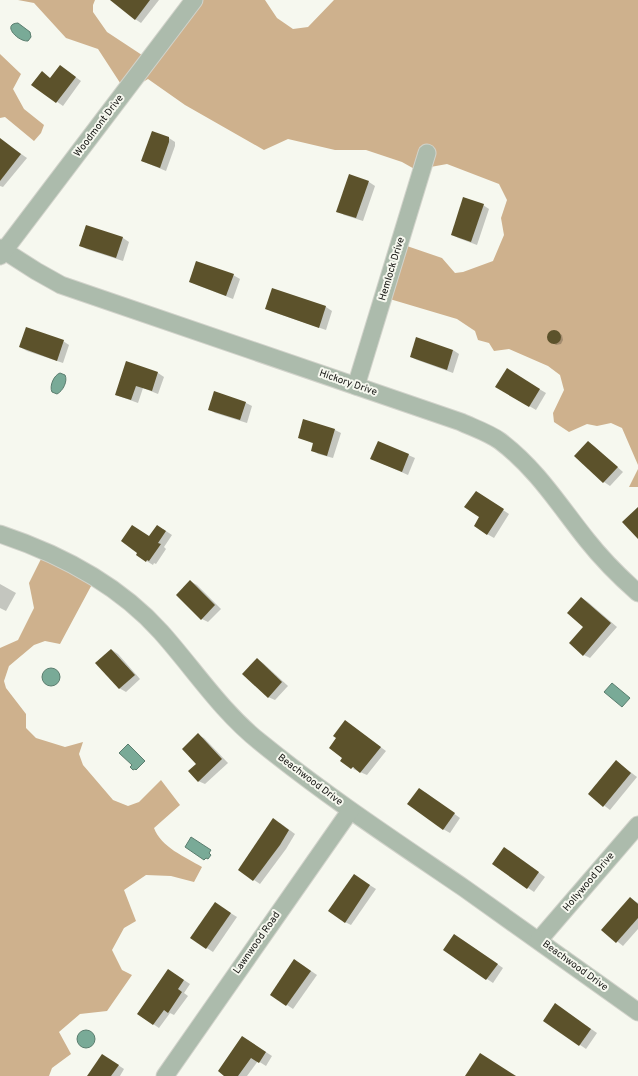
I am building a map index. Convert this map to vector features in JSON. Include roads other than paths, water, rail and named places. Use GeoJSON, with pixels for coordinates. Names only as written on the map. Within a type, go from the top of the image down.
{"type":"FeatureCollection","features":[{"type":"Feature","properties":{"kind":"street","name":"Woodmont Drive"},"geometry":{"type":"LineString","coordinates":[[1,252],[194,0]]}},
{"type":"Feature","properties":{"kind":"street","name":"Hemlock Drive"},"geometry":{"type":"LineString","coordinates":[[356,386],[427,153]]}},
{"type":"Feature","properties":{"kind":"street","name":"Hickory Drive"},"geometry":{"type":"LineString","coordinates":[[1,252],[61,285],[461,422],[498,440],[523,460],[537,475],[588,541],[613,569],[638,593]]}},
{"type":"Feature","properties":{"kind":"street","name":"Beachwood Drive"},"geometry":{"type":"LineString","coordinates":[[0,534],[52,554],[105,584],[134,606],[159,630],[212,695],[235,720],[269,749],[350,810],[539,940],[638,1012]]}},
{"type":"Feature","properties":{"kind":"street","name":"Lawnwood Road"},"geometry":{"type":"LineString","coordinates":[[165,1076],[350,810]]}},
{"type":"Feature","properties":{"kind":"street","name":"Hollywood Drive"},"geometry":{"type":"LineString","coordinates":[[539,940],[638,825]]}}]}
